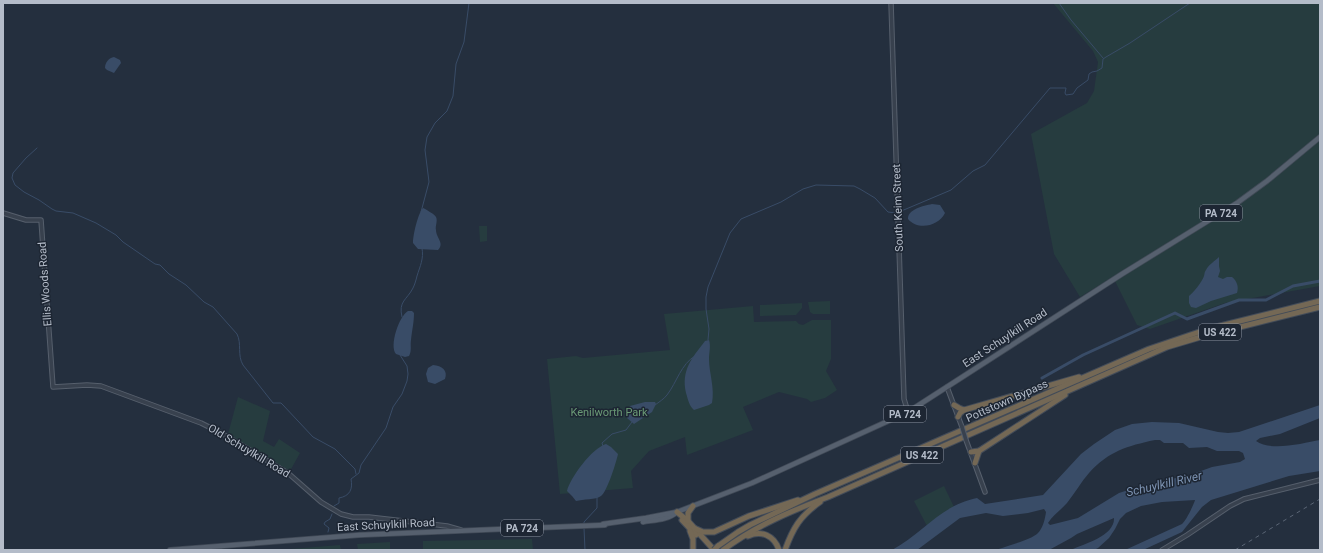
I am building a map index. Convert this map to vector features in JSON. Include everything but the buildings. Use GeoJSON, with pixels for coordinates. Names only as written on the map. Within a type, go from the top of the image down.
{"type":"FeatureCollection","features":[{"type":"Feature","properties":{"kind":"highway","name":"Pottstown Bypass"},"geometry":{"type":"LineString","coordinates":[[716,549],[733,535],[750,525],[815,494],[1044,396],[1149,349],[1190,334],[1320,301]]}},
{"type":"Feature","properties":{"kind":"highway","name":"Pottstown Bypass"},"geometry":{"type":"LineString","coordinates":[[724,550],[746,534],[783,514],[828,497],[1167,347],[1189,340],[1320,307]]}},
{"type":"Feature","properties":{"kind":"highway"},"geometry":{"type":"LineString","coordinates":[[971,452],[979,451],[1061,398],[1124,366]]}},
{"type":"Feature","properties":{"kind":"highway"},"geometry":{"type":"LineString","coordinates":[[958,417],[964,410],[1097,371]]}},
{"type":"Feature","properties":{"kind":"highway"},"geometry":{"type":"LineString","coordinates":[[954,405],[964,410]]}},
{"type":"Feature","properties":{"kind":"highway"},"geometry":{"type":"LineString","coordinates":[[975,463],[979,451]]}},
{"type":"Feature","properties":{"kind":"highway"},"geometry":{"type":"LineString","coordinates":[[692,528],[703,532],[714,532],[761,511],[815,494]]}},
{"type":"Feature","properties":{"kind":"highway"},"geometry":{"type":"LineString","coordinates":[[784,550],[792,531],[800,519],[812,508],[828,497]]}},
{"type":"Feature","properties":{"kind":"highway"},"geometry":{"type":"LineString","coordinates":[[688,521],[688,513],[693,506]]}},
{"type":"Feature","properties":{"kind":"highway"},"geometry":{"type":"LineString","coordinates":[[677,512],[710,550]]}},
{"type":"Feature","properties":{"kind":"highway"},"geometry":{"type":"LineString","coordinates":[[677,512],[688,521],[692,528],[716,549]]}},
{"type":"Feature","properties":{"kind":"highway"},"geometry":{"type":"LineString","coordinates":[[692,528],[693,550]]}},
{"type":"Feature","properties":{"kind":"highway"},"geometry":{"type":"LineString","coordinates":[[724,550],[750,535],[760,533],[766,534],[774,540],[778,550]]}},
{"type":"Feature","properties":{"kind":"main road","name":"East Schuylkill Road"},"geometry":{"type":"LineString","coordinates":[[170,550],[359,535],[623,524],[657,520],[673,516],[677,512],[752,483],[908,412],[1118,276],[1237,203],[1320,138]]}},
{"type":"Feature","properties":{"kind":"street","name":"South Keim Street"},"geometry":{"type":"LineString","coordinates":[[891,3],[899,206],[904,399],[908,412]]}},
{"type":"Feature","properties":{"kind":"street","name":"Ellis Woods Road"},"geometry":{"type":"LineString","coordinates":[[3,212],[26,220],[41,220],[53,387]]}},
{"type":"Feature","properties":{"kind":"street","name":"Old Schuylkill Road"},"geometry":{"type":"LineString","coordinates":[[53,387],[87,385],[101,386],[201,423],[223,434],[284,470],[321,502],[336,512],[353,517],[447,526],[462,530]]}},
{"type":"Feature","properties":{"kind":"street"},"geometry":{"type":"LineString","coordinates":[[947,387],[985,492]]}},
{"type":"Feature","properties":{"kind":"street"},"geometry":{"type":"LineString","coordinates":[[1162,550],[1230,506],[1244,499],[1320,480]]}},
{"type":"Feature","properties":{"kind":"green space"},"geometry":{"type":"Polygon","coordinates":[[[1053,3],[1320,3],[1320,286],[1225,303],[1150,329],[1137,325],[1113,277],[1080,297],[1054,254],[1031,134],[1087,103],[1094,91],[1098,62],[1093,51],[1053,3]]]}},
{"type":"Feature","properties":{"kind":"green space"},"geometry":{"type":"Polygon","coordinates":[[[479,226],[487,226],[487,241],[480,242],[479,226]]]}},
{"type":"Feature","properties":{"kind":"green space"},"geometry":{"type":"Polygon","coordinates":[[[830,301],[830,314],[813,314],[810,312],[808,302],[830,301]]]}},
{"type":"Feature","properties":{"kind":"green space"},"geometry":{"type":"Polygon","coordinates":[[[802,303],[802,308],[796,315],[760,316],[760,305],[802,303]]]}},
{"type":"Feature","properties":{"kind":"green space","name":"Kenilworth Park"},"geometry":{"type":"Polygon","coordinates":[[[753,306],[754,322],[796,321],[803,325],[812,320],[831,320],[831,359],[826,371],[837,390],[825,398],[811,402],[807,399],[779,392],[743,407],[753,430],[687,455],[685,437],[649,451],[631,471],[633,488],[560,494],[547,359],[576,356],[583,358],[670,350],[664,314],[753,306]]]}},
{"type":"Feature","properties":{"kind":"green space"},"geometry":{"type":"Polygon","coordinates":[[[238,397],[270,411],[263,441],[274,447],[279,439],[300,453],[290,471],[228,434],[238,397]]]}},
{"type":"Feature","properties":{"kind":"green space"},"geometry":{"type":"Polygon","coordinates":[[[944,486],[954,507],[928,528],[914,501],[944,486]]]}},
{"type":"Feature","properties":{"kind":"green space"},"geometry":{"type":"Polygon","coordinates":[[[532,539],[533,550],[423,550],[423,541],[532,539]]]}},
{"type":"Feature","properties":{"kind":"green space"},"geometry":{"type":"Polygon","coordinates":[[[390,542],[390,550],[358,550],[357,544],[390,542]]]}},
{"type":"Feature","properties":{"kind":"green space"},"geometry":{"type":"Polygon","coordinates":[[[340,545],[341,550],[278,550],[340,545]]]}},
{"type":"Feature","properties":{"kind":"water"},"geometry":{"type":"Polygon","coordinates":[[[114,57],[120,60],[121,63],[114,73],[105,68],[110,58],[114,57]]]}},
{"type":"Feature","properties":{"kind":"water"},"geometry":{"type":"Polygon","coordinates":[[[932,204],[940,205],[945,213],[938,221],[933,224],[923,226],[912,223],[908,219],[913,210],[932,204]]]}},
{"type":"Feature","properties":{"kind":"water"},"geometry":{"type":"Polygon","coordinates":[[[423,208],[436,217],[436,233],[441,245],[438,250],[418,249],[413,243],[416,224],[419,214],[423,208]]]}},
{"type":"Feature","properties":{"kind":"water"},"geometry":{"type":"Polygon","coordinates":[[[1219,257],[1220,271],[1218,277],[1223,279],[1232,277],[1237,284],[1237,293],[1211,301],[1196,308],[1191,307],[1189,303],[1189,296],[1201,281],[1208,266],[1219,257]]]}},
{"type":"Feature","properties":{"kind":"water"},"geometry":{"type":"Polygon","coordinates":[[[408,311],[412,311],[414,313],[414,317],[410,352],[409,356],[405,357],[396,354],[394,350],[394,338],[401,319],[408,311]]]}},
{"type":"Feature","properties":{"kind":"water"},"geometry":{"type":"Polygon","coordinates":[[[709,340],[709,364],[713,392],[712,403],[694,410],[686,393],[686,371],[696,353],[705,341],[709,340]]]}},
{"type":"Feature","properties":{"kind":"water"},"geometry":{"type":"Polygon","coordinates":[[[433,365],[442,367],[446,373],[445,379],[435,384],[428,382],[426,374],[428,368],[433,365]]]}},
{"type":"Feature","properties":{"kind":"water"},"geometry":{"type":"Polygon","coordinates":[[[645,402],[655,402],[656,404],[652,412],[634,424],[627,418],[626,412],[630,406],[645,402]]]}},
{"type":"Feature","properties":{"kind":"water","name":"Schuylkill River"},"geometry":{"type":"Polygon","coordinates":[[[1320,405],[1320,418],[1280,434],[1260,438],[1256,441],[1270,446],[1287,446],[1320,440],[1320,471],[1289,476],[1211,500],[1202,507],[1182,532],[1143,550],[1125,550],[1182,524],[1192,509],[1195,500],[1162,502],[1141,506],[1126,513],[1120,519],[1109,538],[1094,550],[1071,550],[1091,542],[1110,530],[1114,518],[1077,534],[1049,550],[996,550],[1035,536],[1041,529],[1044,520],[1046,512],[1044,509],[1028,513],[1003,516],[986,513],[960,518],[917,550],[892,550],[913,536],[942,513],[964,502],[977,498],[985,504],[1043,495],[1081,454],[1115,430],[1132,424],[1152,422],[1179,423],[1218,432],[1239,432],[1320,405]],[[1160,440],[1127,447],[1104,459],[1089,473],[1067,503],[1052,517],[1048,523],[1050,525],[1078,518],[1119,493],[1144,485],[1190,475],[1212,467],[1240,462],[1245,459],[1243,453],[1239,451],[1217,451],[1207,447],[1189,448],[1183,443],[1164,443],[1160,440]]]}},
{"type":"Feature","properties":{"kind":"water"},"geometry":{"type":"Polygon","coordinates":[[[606,444],[618,454],[606,489],[599,497],[576,501],[567,491],[572,479],[588,457],[594,451],[606,444]]]}},
{"type":"Feature","properties":{"kind":"waterway"},"geometry":{"type":"LineString","coordinates":[[421,212],[429,182],[425,150],[427,137],[435,123],[447,111],[453,96],[456,64],[464,42],[469,3]]}},
{"type":"Feature","properties":{"kind":"waterway"},"geometry":{"type":"LineString","coordinates":[[1059,3],[1071,20],[1103,58]]}},
{"type":"Feature","properties":{"kind":"waterway"},"geometry":{"type":"LineString","coordinates":[[899,212],[951,190],[973,171],[985,165],[1050,88],[1066,88],[1066,95],[1073,94],[1077,88],[1088,80],[1089,74],[1102,68],[1103,59],[1190,3]]}},
{"type":"Feature","properties":{"kind":"waterway"},"geometry":{"type":"LineString","coordinates":[[37,148],[13,173],[12,178],[15,185],[56,211],[73,213],[96,223],[116,235],[123,242],[155,264],[160,265],[169,274],[186,285],[204,302],[213,307],[237,334],[240,357],[243,365],[273,403],[281,403],[313,437],[335,449],[355,469],[356,474]]}},
{"type":"Feature","properties":{"kind":"waterway"},"geometry":{"type":"LineString","coordinates":[[708,340],[709,329],[706,309],[708,287],[730,233],[741,219],[781,202],[803,189],[816,185],[854,186],[875,198],[888,212],[896,213]]}},
{"type":"Feature","properties":{"kind":"waterway"},"geometry":{"type":"LineString","coordinates":[[402,317],[401,307],[415,284],[422,259],[422,248]]}},
{"type":"Feature","properties":{"kind":"waterway"},"geometry":{"type":"LineString","coordinates":[[1042,378],[1083,355],[1175,313],[1187,319],[1239,300],[1266,300],[1293,286],[1320,281]]}},
{"type":"Feature","properties":{"kind":"waterway"},"geometry":{"type":"LineString","coordinates":[[334,506],[339,503],[339,498],[346,496],[350,492],[352,486],[351,479],[359,473],[361,465],[386,428],[393,407],[402,394],[408,374],[407,366],[400,355]]}},
{"type":"Feature","properties":{"kind":"waterway"},"geometry":{"type":"LineString","coordinates":[[655,405],[667,395],[683,368],[690,359],[695,356]]}},
{"type":"Feature","properties":{"kind":"waterway"},"geometry":{"type":"LineString","coordinates":[[603,446],[602,443],[612,434],[626,430],[632,422]]}},
{"type":"Feature","properties":{"kind":"waterway"},"geometry":{"type":"LineString","coordinates":[[584,525],[584,522],[597,508],[597,497]]}},
{"type":"Feature","properties":{"kind":"waterway"},"geometry":{"type":"LineString","coordinates":[[328,532],[329,528],[324,524],[330,519],[332,514]]}},
{"type":"Feature","properties":{"kind":"waterway"},"geometry":{"type":"LineString","coordinates":[[584,528],[585,550]]}},
{"type":"Feature","properties":{"kind":"railway"},"geometry":{"type":"LineString","coordinates":[[1235,550],[1320,499]]}}]}
